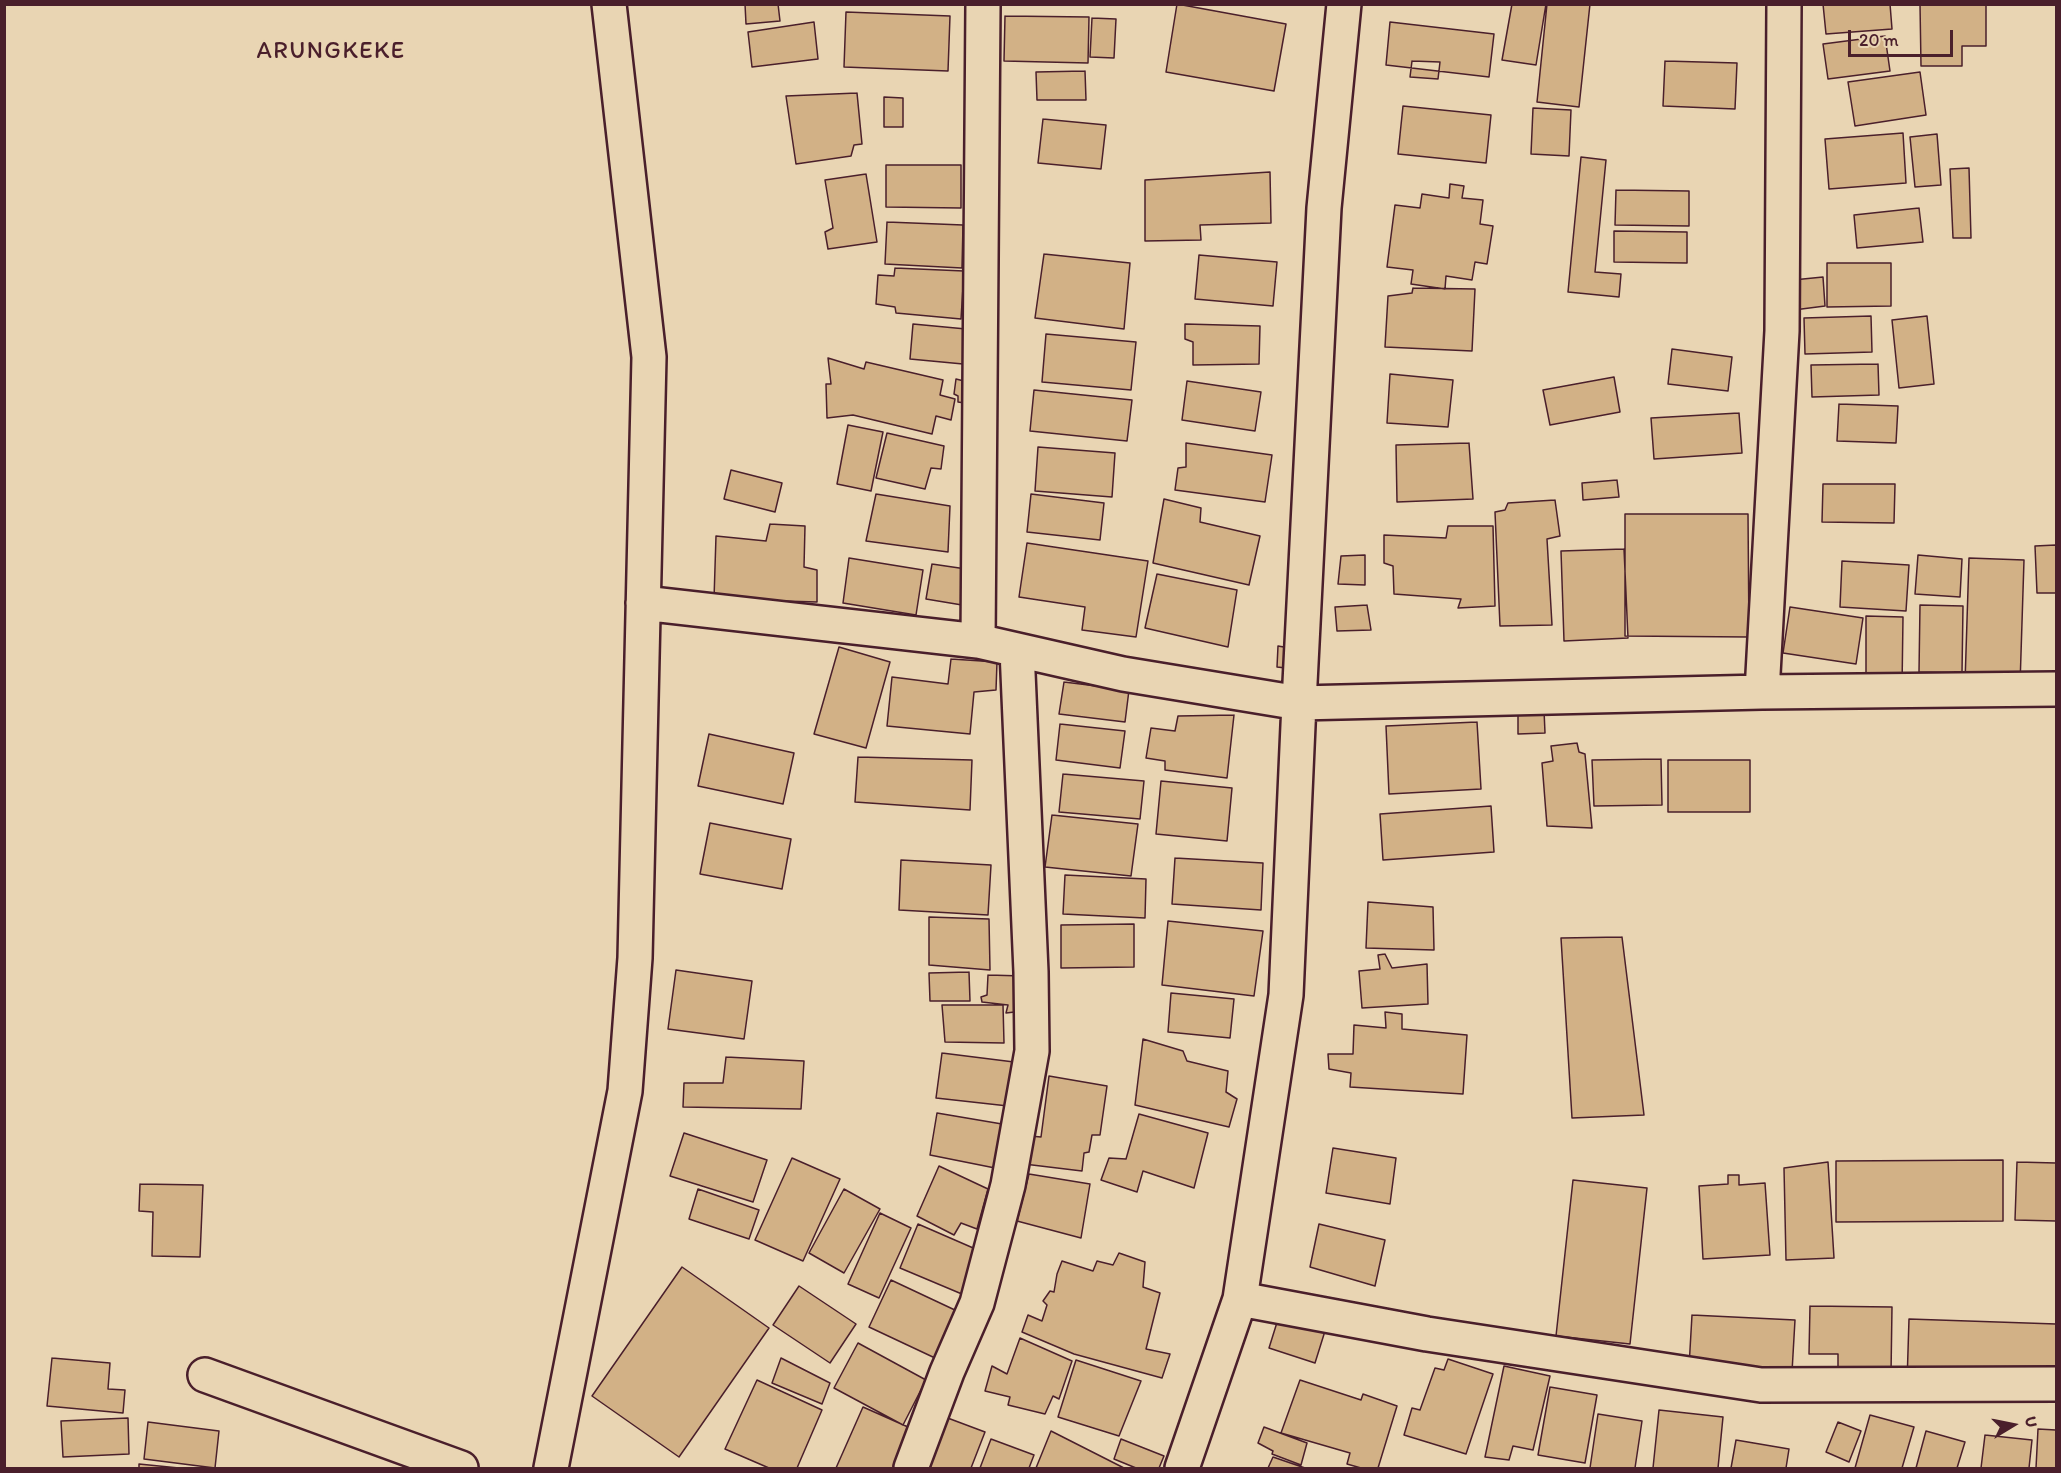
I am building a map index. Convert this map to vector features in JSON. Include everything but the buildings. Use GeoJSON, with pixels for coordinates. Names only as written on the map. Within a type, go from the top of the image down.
{"type":"FeatureCollection","features":[{"type":"Feature","properties":{"kind":"street"},"geometry":{"type":"LineString","coordinates":[[551,1468],[625,1091],[635,958],[649,357],[609,4]]}},
{"type":"Feature","properties":{"kind":"street"},"geometry":{"type":"LineString","coordinates":[[978,641],[983,4]]}},
{"type":"Feature","properties":{"kind":"street"},"geometry":{"type":"LineString","coordinates":[[1182,1468],[1240,1299],[1286,994],[1324,208],[1344,4]]}},
{"type":"Feature","properties":{"kind":"street"},"geometry":{"type":"LineString","coordinates":[[1762,692],[1782,331],[1784,4]]}},
{"type":"Feature","properties":{"kind":"street"},"geometry":{"type":"LineString","coordinates":[[643,603],[978,641],[1123,674],[1299,703],[1762,692],[2056,690]]}},
{"type":"Feature","properties":{"kind":"street"},"geometry":{"type":"LineString","coordinates":[[911,1468],[947,1372],[977,1303],[1008,1185],[1032,1051],[1031,972],[1017,650]]}},
{"type":"Feature","properties":{"kind":"street"},"geometry":{"type":"LineString","coordinates":[[1240,1299],[1427,1334],[1761,1385],[2056,1384]]}},
{"type":"Feature","properties":{"kind":"street"},"geometry":{"type":"LineString","coordinates":[[205,1375],[461,1468]]}},
{"type":"Feature","properties":{"kind":"district","name":"ARUNGKEKE"},"geometry":{"type":"Point","coordinates":[331,52]}}]}
